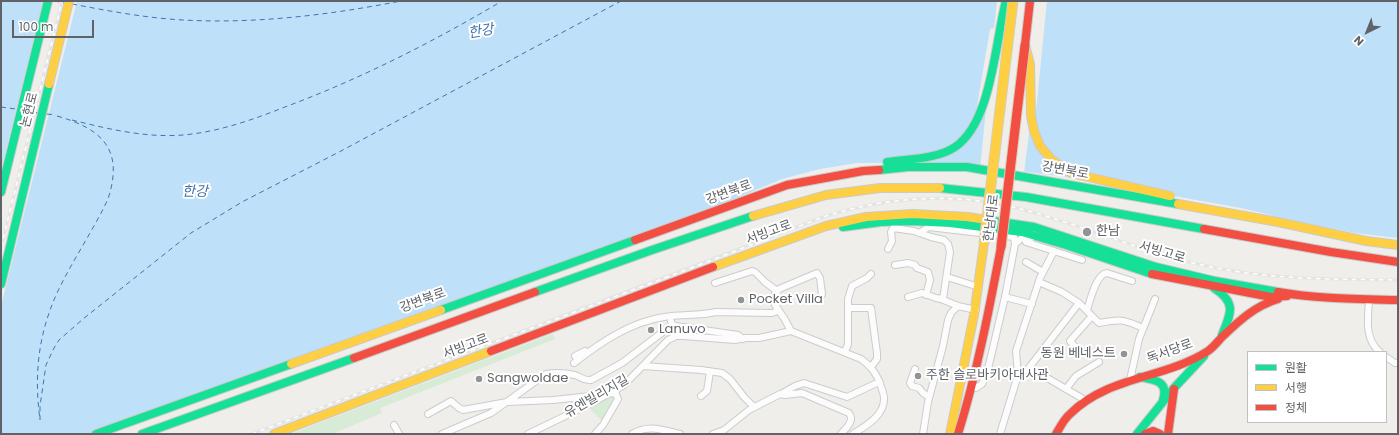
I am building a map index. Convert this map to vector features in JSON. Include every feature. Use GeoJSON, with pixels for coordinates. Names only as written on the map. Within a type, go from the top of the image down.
{"type":"FeatureCollection","features":[{"type":"Feature","properties":{"kind":"main road","name":"논현로"},"geometry":{"type":"LineString","coordinates":[[1,192],[48,1]]}},
{"type":"Feature","properties":{"kind":"main road","name":"논현로"},"geometry":{"type":"LineString","coordinates":[[1,284],[69,1]]}},
{"type":"Feature","properties":{"kind":"main road"},"geometry":{"type":"LineString","coordinates":[[787,185],[860,166],[934,154],[954,148],[968,138],[978,121],[984,101],[995,58],[1002,13],[1006,1]]}},
{"type":"Feature","properties":{"kind":"main road","name":"한남대로"},"geometry":{"type":"LineString","coordinates":[[950,434],[976,310],[1012,1]]}},
{"type":"Feature","properties":{"kind":"main road","name":"한남대로"},"geometry":{"type":"LineString","coordinates":[[958,434],[973,387],[1001,248],[1030,1]]}},
{"type":"Feature","properties":{"kind":"main road"},"geometry":{"type":"LineString","coordinates":[[1025,45],[1029,58],[1030,118],[1034,134],[1039,145],[1047,156],[1062,168],[1071,174],[1082,177],[1162,194],[1278,222]]}},
{"type":"Feature","properties":{"kind":"main road","name":"강변북로"},"geometry":{"type":"LineString","coordinates":[[96,434],[787,185],[863,171],[908,167],[967,167],[1278,222],[1358,239],[1398,245]]}},
{"type":"Feature","properties":{"kind":"main road"},"geometry":{"type":"LineString","coordinates":[[142,434],[652,250],[763,213],[826,195],[872,189],[947,188],[1026,197],[1331,252],[1398,262]]}},
{"type":"Feature","properties":{"kind":"main road","name":"서빙고로"},"geometry":{"type":"LineString","coordinates":[[274,434],[729,261],[826,226],[866,217],[939,214],[1034,227],[1156,267],[1215,281],[1273,290],[1293,295]]}},
{"type":"Feature","properties":{"kind":"main road","name":"서빙고로"},"geometry":{"type":"LineString","coordinates":[[281,434],[766,249],[800,237],[848,226],[881,222],[911,220],[950,223],[1022,232],[1066,245],[1154,275],[1271,297],[1293,295],[1369,300],[1398,300]]}},
{"type":"Feature","properties":{"kind":"main road"},"geometry":{"type":"LineString","coordinates":[[1209,285],[1225,294],[1229,302],[1229,318],[1221,338]]}},
{"type":"Feature","properties":{"kind":"main road","name":"독서당로"},"geometry":{"type":"LineString","coordinates":[[1056,434],[1063,422],[1085,400],[1098,392],[1134,378],[1189,362],[1209,351],[1245,315],[1259,305],[1293,295]]}},
{"type":"Feature","properties":{"kind":"main road"},"geometry":{"type":"LineString","coordinates":[[1137,434],[1209,351]]}},
{"type":"Feature","properties":{"kind":"main road"},"geometry":{"type":"LineString","coordinates":[[1134,378],[1163,381],[1173,393],[1168,434]]}},
{"type":"Feature","properties":{"kind":"main road"},"geometry":{"type":"LineString","coordinates":[[1134,378],[1158,381],[1164,386],[1165,394],[1160,406]]}},
{"type":"Feature","properties":{"kind":"main road"},"geometry":{"type":"LineString","coordinates":[[943,434],[955,409]]}},
{"type":"Feature","properties":{"kind":"main road"},"geometry":{"type":"LineString","coordinates":[[963,434],[965,412]]}},
{"type":"Feature","properties":{"kind":"main road"},"geometry":{"type":"LineString","coordinates":[[1145,434],[1153,431],[1160,434]]}},
{"type":"Feature","properties":{"kind":"street"},"geometry":{"type":"LineString","coordinates":[[888,248],[892,241],[893,228],[944,240],[948,244],[950,252],[943,299]]}},
{"type":"Feature","properties":{"kind":"street"},"geometry":{"type":"LineString","coordinates":[[919,233],[929,228],[1014,237],[1015,244],[1005,297],[988,373],[982,384],[973,387]]}},
{"type":"Feature","properties":{"kind":"street"},"geometry":{"type":"LineString","coordinates":[[1015,244],[1020,239],[1025,237],[1066,245]]}},
{"type":"Feature","properties":{"kind":"street"},"geometry":{"type":"LineString","coordinates":[[1026,242],[1082,260]]}},
{"type":"Feature","properties":{"kind":"street"},"geometry":{"type":"LineString","coordinates":[[1000,434],[1017,381],[1018,371],[1016,351],[1039,282],[1054,251]]}},
{"type":"Feature","properties":{"kind":"street"},"geometry":{"type":"LineString","coordinates":[[1026,262],[1043,272]]}},
{"type":"Feature","properties":{"kind":"street"},"geometry":{"type":"LineString","coordinates":[[895,265],[908,263],[928,272],[930,280],[926,294]]}},
{"type":"Feature","properties":{"kind":"street"},"geometry":{"type":"LineString","coordinates":[[715,283],[752,271],[777,291]]}},
{"type":"Feature","properties":{"kind":"street"},"geometry":{"type":"LineString","coordinates":[[822,294],[820,278],[817,273],[779,289],[774,296],[775,305],[791,331],[861,359],[875,372],[884,397],[883,408],[875,419],[853,434]]}},
{"type":"Feature","properties":{"kind":"street"},"geometry":{"type":"LineString","coordinates":[[1087,310],[1095,285],[1103,273],[1132,281]]}},
{"type":"Feature","properties":{"kind":"street"},"geometry":{"type":"LineString","coordinates":[[845,352],[848,344],[848,299],[852,286],[867,278],[871,274]]}},
{"type":"Feature","properties":{"kind":"street"},"geometry":{"type":"LineString","coordinates":[[947,277],[979,287]]}},
{"type":"Feature","properties":{"kind":"street"},"geometry":{"type":"LineString","coordinates":[[1039,282],[1062,292],[1079,303],[1099,323],[1118,319],[1143,328]]}},
{"type":"Feature","properties":{"kind":"street"},"geometry":{"type":"LineString","coordinates":[[908,297],[922,293],[943,299],[958,306],[976,310]]}},
{"type":"Feature","properties":{"kind":"street"},"geometry":{"type":"LineString","coordinates":[[1005,297],[1032,304]]}},
{"type":"Feature","properties":{"kind":"street"},"geometry":{"type":"LineString","coordinates":[[1134,378],[1139,339],[1154,299]]}},
{"type":"Feature","properties":{"kind":"street"},"geometry":{"type":"LineString","coordinates":[[1369,300],[1367,331],[1375,348],[1379,351]]}},
{"type":"Feature","properties":{"kind":"street"},"geometry":{"type":"LineString","coordinates":[[1028,369],[1079,303]]}},
{"type":"Feature","properties":{"kind":"street"},"geometry":{"type":"LineString","coordinates":[[923,434],[929,397],[943,346],[948,320],[951,313],[958,306]]}},
{"type":"Feature","properties":{"kind":"street"},"geometry":{"type":"LineString","coordinates":[[848,308],[871,308],[877,352],[877,359],[871,367]]}},
{"type":"Feature","properties":{"kind":"street"},"geometry":{"type":"LineString","coordinates":[[574,356],[624,331],[662,317],[708,314],[716,312],[772,313],[778,311]]}},
{"type":"Feature","properties":{"kind":"street"},"geometry":{"type":"LineString","coordinates":[[670,316],[672,324],[738,335],[743,339]]}},
{"type":"Feature","properties":{"kind":"street"},"geometry":{"type":"LineString","coordinates":[[1077,349],[1070,341],[1092,316]]}},
{"type":"Feature","properties":{"kind":"street","name":"유엔빌리지길"},"geometry":{"type":"LineString","coordinates":[[442,434],[491,413],[546,374],[556,372],[575,376],[586,381],[591,380],[622,363],[672,324]]}},
{"type":"Feature","properties":{"kind":"street","name":"유엔빌리지길"},"geometry":{"type":"LineString","coordinates":[[532,433],[624,385],[668,340],[676,336],[735,340],[759,338],[791,331]]}},
{"type":"Feature","properties":{"kind":"street"},"geometry":{"type":"LineString","coordinates":[[574,363],[596,346]]}},
{"type":"Feature","properties":{"kind":"street"},"geometry":{"type":"LineString","coordinates":[[1387,358],[1395,363],[1398,363]]}},
{"type":"Feature","properties":{"kind":"street"},"geometry":{"type":"LineString","coordinates":[[1066,388],[1076,376],[1100,362]]}},
{"type":"Feature","properties":{"kind":"street"},"geometry":{"type":"LineString","coordinates":[[643,366],[722,374],[730,379],[744,398],[754,407]]}},
{"type":"Feature","properties":{"kind":"street"},"geometry":{"type":"LineString","coordinates":[[915,369],[910,383],[912,386],[919,388],[923,394],[929,397]]}},
{"type":"Feature","properties":{"kind":"street"},"geometry":{"type":"LineString","coordinates":[[1018,371],[1028,369],[1037,372],[1085,400]]}},
{"type":"Feature","properties":{"kind":"street"},"geometry":{"type":"LineString","coordinates":[[701,396],[707,391],[710,372]]}},
{"type":"Feature","properties":{"kind":"street"},"geometry":{"type":"LineString","coordinates":[[713,434],[724,430],[754,407],[796,386],[804,384],[847,398],[879,382]]}},
{"type":"Feature","properties":{"kind":"street"},"geometry":{"type":"LineString","coordinates":[[595,434],[603,425],[618,398],[616,394],[610,393]]}},
{"type":"Feature","properties":{"kind":"street"},"geometry":{"type":"LineString","coordinates":[[780,394],[785,395],[802,393],[849,413],[851,419],[841,434]]}},
{"type":"Feature","properties":{"kind":"street"},"geometry":{"type":"LineString","coordinates":[[428,414],[451,401],[461,410],[507,402],[553,400],[591,396],[600,398]]}},
{"type":"Feature","properties":{"kind":"street"},"geometry":{"type":"LineString","coordinates":[[394,425],[399,434]]}},
{"type":"Feature","properties":{"kind":"street"},"geometry":{"type":"LineString","coordinates":[[632,434],[640,430],[651,428],[680,434]]}},
{"type":"Feature","properties":{"kind":"green space"},"geometry":{"type":"Polygon","coordinates":[[[553,334],[555,339],[380,408],[382,413],[332,434],[290,434],[553,334]]]}},
{"type":"Feature","properties":{"kind":"green space"},"geometry":{"type":"Polygon","coordinates":[[[611,394],[616,397],[603,422],[588,407],[611,394]]]}},
{"type":"Feature","properties":{"kind":"water","name":"한강"},"geometry":{"type":"Polygon","coordinates":[[[1,1],[1398,1],[1398,238],[1355,233],[1241,208],[1067,177],[982,166],[921,163],[857,163],[820,169],[782,179],[712,208],[102,430],[88,434],[1,434],[1,1]]]}},
{"type":"Feature","properties":{"kind":"pier"},"geometry":{"type":"Polygon","coordinates":[[[43,1],[77,1],[1,306],[1,170],[43,1]]]}},
{"type":"Feature","properties":{"kind":"pier"},"geometry":{"type":"Polygon","coordinates":[[[997,1],[1047,1],[1036,111],[1032,111],[1024,173],[980,168],[986,109],[977,106],[990,29],[994,28],[997,1]]]}},
{"type":"Feature","properties":{"kind":"ferry route"},"geometry":{"type":"LineString","coordinates":[[54,1],[65,3]]}},
{"type":"Feature","properties":{"kind":"ferry route"},"geometry":{"type":"LineString","coordinates":[[72,4],[155,18],[238,21],[320,14],[401,1]]}},
{"type":"Feature","properties":{"kind":"ferry route"},"geometry":{"type":"LineString","coordinates":[[72,120],[141,134],[169,136],[209,131],[235,125],[313,96],[396,59],[450,31],[502,1]]}},
{"type":"Feature","properties":{"kind":"ferry route"},"geometry":{"type":"LineString","coordinates":[[57,116],[73,121],[98,135],[106,144],[111,155],[113,167],[112,182],[108,199],[63,281],[45,324],[39,355],[37,387],[40,420],[40,406],[46,365],[59,340],[83,319],[191,233],[242,202],[341,151],[621,1]]}},
{"type":"Feature","properties":{"kind":"ferry route"},"geometry":{"type":"LineString","coordinates":[[1,107],[16,109]]}},
{"type":"Feature","properties":{"kind":"ferry route"},"geometry":{"type":"LineString","coordinates":[[25,111],[38,113]]}},
{"type":"Feature","properties":{"kind":"ferry route"},"geometry":{"type":"LineString","coordinates":[[47,114],[56,115]]}},
{"type":"Feature","properties":{"kind":"railway"},"geometry":{"type":"LineString","coordinates":[[1,247],[62,1]]}},
{"type":"Feature","properties":{"kind":"railway"},"geometry":{"type":"LineString","coordinates":[[252,434],[823,217],[847,210],[895,201],[944,199],[993,203],[1040,214],[1179,259],[1251,274],[1300,278],[1398,280]]}},
{"type":"Feature","properties":{"kind":"traffic: fast"},"geometry":{"type":"LineString","coordinates":[[1,192],[48,1]]}},
{"type":"Feature","properties":{"kind":"traffic: fast"},"geometry":{"type":"LineString","coordinates":[[887,162],[922,158],[940,154],[955,147],[967,135],[977,119],[984,101],[995,59],[1006,1]]}},
{"type":"Feature","properties":{"kind":"traffic: fast"},"geometry":{"type":"LineString","coordinates":[[1,284],[49,84]]}},
{"type":"Feature","properties":{"kind":"traffic: fast"},"geometry":{"type":"LineString","coordinates":[[879,170],[908,167],[967,167],[1178,204]]}},
{"type":"Feature","properties":{"kind":"traffic: fast"},"geometry":{"type":"LineString","coordinates":[[940,188],[1026,197],[1204,229]]}},
{"type":"Feature","properties":{"kind":"traffic: fast"},"geometry":{"type":"LineString","coordinates":[[535,292],[753,216]]}},
{"type":"Feature","properties":{"kind":"traffic: fast"},"geometry":{"type":"LineString","coordinates":[[987,220],[1034,227],[1156,267],[1215,281],[1278,292]]}},
{"type":"Feature","properties":{"kind":"traffic: fast"},"geometry":{"type":"LineString","coordinates":[[843,227],[881,222],[911,221],[950,223],[1022,232],[1152,274]]}},
{"type":"Feature","properties":{"kind":"traffic: fast"},"geometry":{"type":"LineString","coordinates":[[441,310],[635,240]]}},
{"type":"Feature","properties":{"kind":"traffic: fast"},"geometry":{"type":"LineString","coordinates":[[1214,288],[1226,299],[1230,309],[1228,320],[1222,335]]}},
{"type":"Feature","properties":{"kind":"traffic: fast"},"geometry":{"type":"LineString","coordinates":[[1137,434],[1174,388],[1204,356]]}},
{"type":"Feature","properties":{"kind":"traffic: fast"},"geometry":{"type":"LineString","coordinates":[[142,434],[354,358]]}},
{"type":"Feature","properties":{"kind":"traffic: fast"},"geometry":{"type":"LineString","coordinates":[[96,434],[291,364]]}},
{"type":"Feature","properties":{"kind":"traffic: fast"},"geometry":{"type":"LineString","coordinates":[[1140,377],[1159,382],[1164,389],[1163,400]]}},
{"type":"Feature","properties":{"kind":"traffic: slow"},"geometry":{"type":"LineString","coordinates":[[49,84],[69,1]]}},
{"type":"Feature","properties":{"kind":"traffic: slow"},"geometry":{"type":"LineString","coordinates":[[984,243],[1013,1]]}},
{"type":"Feature","properties":{"kind":"traffic: slow"},"geometry":{"type":"LineString","coordinates":[[1025,45],[1030,64],[1031,116],[1034,131],[1040,146],[1052,160],[1071,173],[1170,196]]}},
{"type":"Feature","properties":{"kind":"traffic: slow"},"geometry":{"type":"LineString","coordinates":[[753,216],[826,195],[880,188],[940,188]]}},
{"type":"Feature","properties":{"kind":"traffic: slow"},"geometry":{"type":"LineString","coordinates":[[1178,204],[1278,222],[1366,241],[1398,245]]}},
{"type":"Feature","properties":{"kind":"traffic: slow"},"geometry":{"type":"LineString","coordinates":[[713,267],[826,226],[866,217],[912,214],[968,217],[987,220]]}},
{"type":"Feature","properties":{"kind":"traffic: slow"},"geometry":{"type":"LineString","coordinates":[[950,434],[974,315],[984,243]]}},
{"type":"Feature","properties":{"kind":"traffic: slow"},"geometry":{"type":"LineString","coordinates":[[291,364],[441,310]]}},
{"type":"Feature","properties":{"kind":"traffic: slow"},"geometry":{"type":"LineString","coordinates":[[274,434],[491,351]]}},
{"type":"Feature","properties":{"kind":"traffic: jam"},"geometry":{"type":"LineString","coordinates":[[1025,45],[1030,1]]}},
{"type":"Feature","properties":{"kind":"traffic: jam"},"geometry":{"type":"LineString","coordinates":[[1001,247],[1025,45]]}},
{"type":"Feature","properties":{"kind":"traffic: jam"},"geometry":{"type":"LineString","coordinates":[[635,240],[787,185],[863,171],[879,170]]}},
{"type":"Feature","properties":{"kind":"traffic: jam"},"geometry":{"type":"LineString","coordinates":[[1204,229],[1331,252],[1398,262]]}},
{"type":"Feature","properties":{"kind":"traffic: jam"},"geometry":{"type":"LineString","coordinates":[[958,434],[977,365],[1001,247]]}},
{"type":"Feature","properties":{"kind":"traffic: jam"},"geometry":{"type":"LineString","coordinates":[[491,351],[713,267]]}},
{"type":"Feature","properties":{"kind":"traffic: jam"},"geometry":{"type":"LineString","coordinates":[[1152,274],[1271,297],[1287,296]]}},
{"type":"Feature","properties":{"kind":"traffic: jam"},"geometry":{"type":"LineString","coordinates":[[354,358],[535,292]]}},
{"type":"Feature","properties":{"kind":"traffic: jam"},"geometry":{"type":"LineString","coordinates":[[1278,292],[1323,297],[1398,300]]}},
{"type":"Feature","properties":{"kind":"traffic: jam"},"geometry":{"type":"LineString","coordinates":[[1056,434],[1068,416],[1085,402],[1101,392],[1191,360],[1208,351],[1248,314],[1262,305],[1278,299]]}},
{"type":"Feature","properties":{"kind":"traffic: jam"},"geometry":{"type":"LineString","coordinates":[[1168,434],[1174,389]]}},
{"type":"Feature","properties":{"kind":"traffic: jam"},"geometry":{"type":"LineString","coordinates":[[1145,434],[1153,431],[1160,434]]}},
{"type":"Feature","properties":{"kind":"place","name":"한남"},"geometry":{"type":"Point","coordinates":[1087,232]}},
{"type":"Feature","properties":{"kind":"place","name":"Pocket Villa"},"geometry":{"type":"Point","coordinates":[741,300]}},
{"type":"Feature","properties":{"kind":"place","name":"Lanuvo"},"geometry":{"type":"Point","coordinates":[651,330]}},
{"type":"Feature","properties":{"kind":"place","name":"동원 베네스트"},"geometry":{"type":"Point","coordinates":[1124,354]}},
{"type":"Feature","properties":{"kind":"place","name":"주한 슬로바키아대사관"},"geometry":{"type":"Point","coordinates":[918,376]}},
{"type":"Feature","properties":{"kind":"place","name":"Sangwoldae"},"geometry":{"type":"Point","coordinates":[479,379]}}]}
